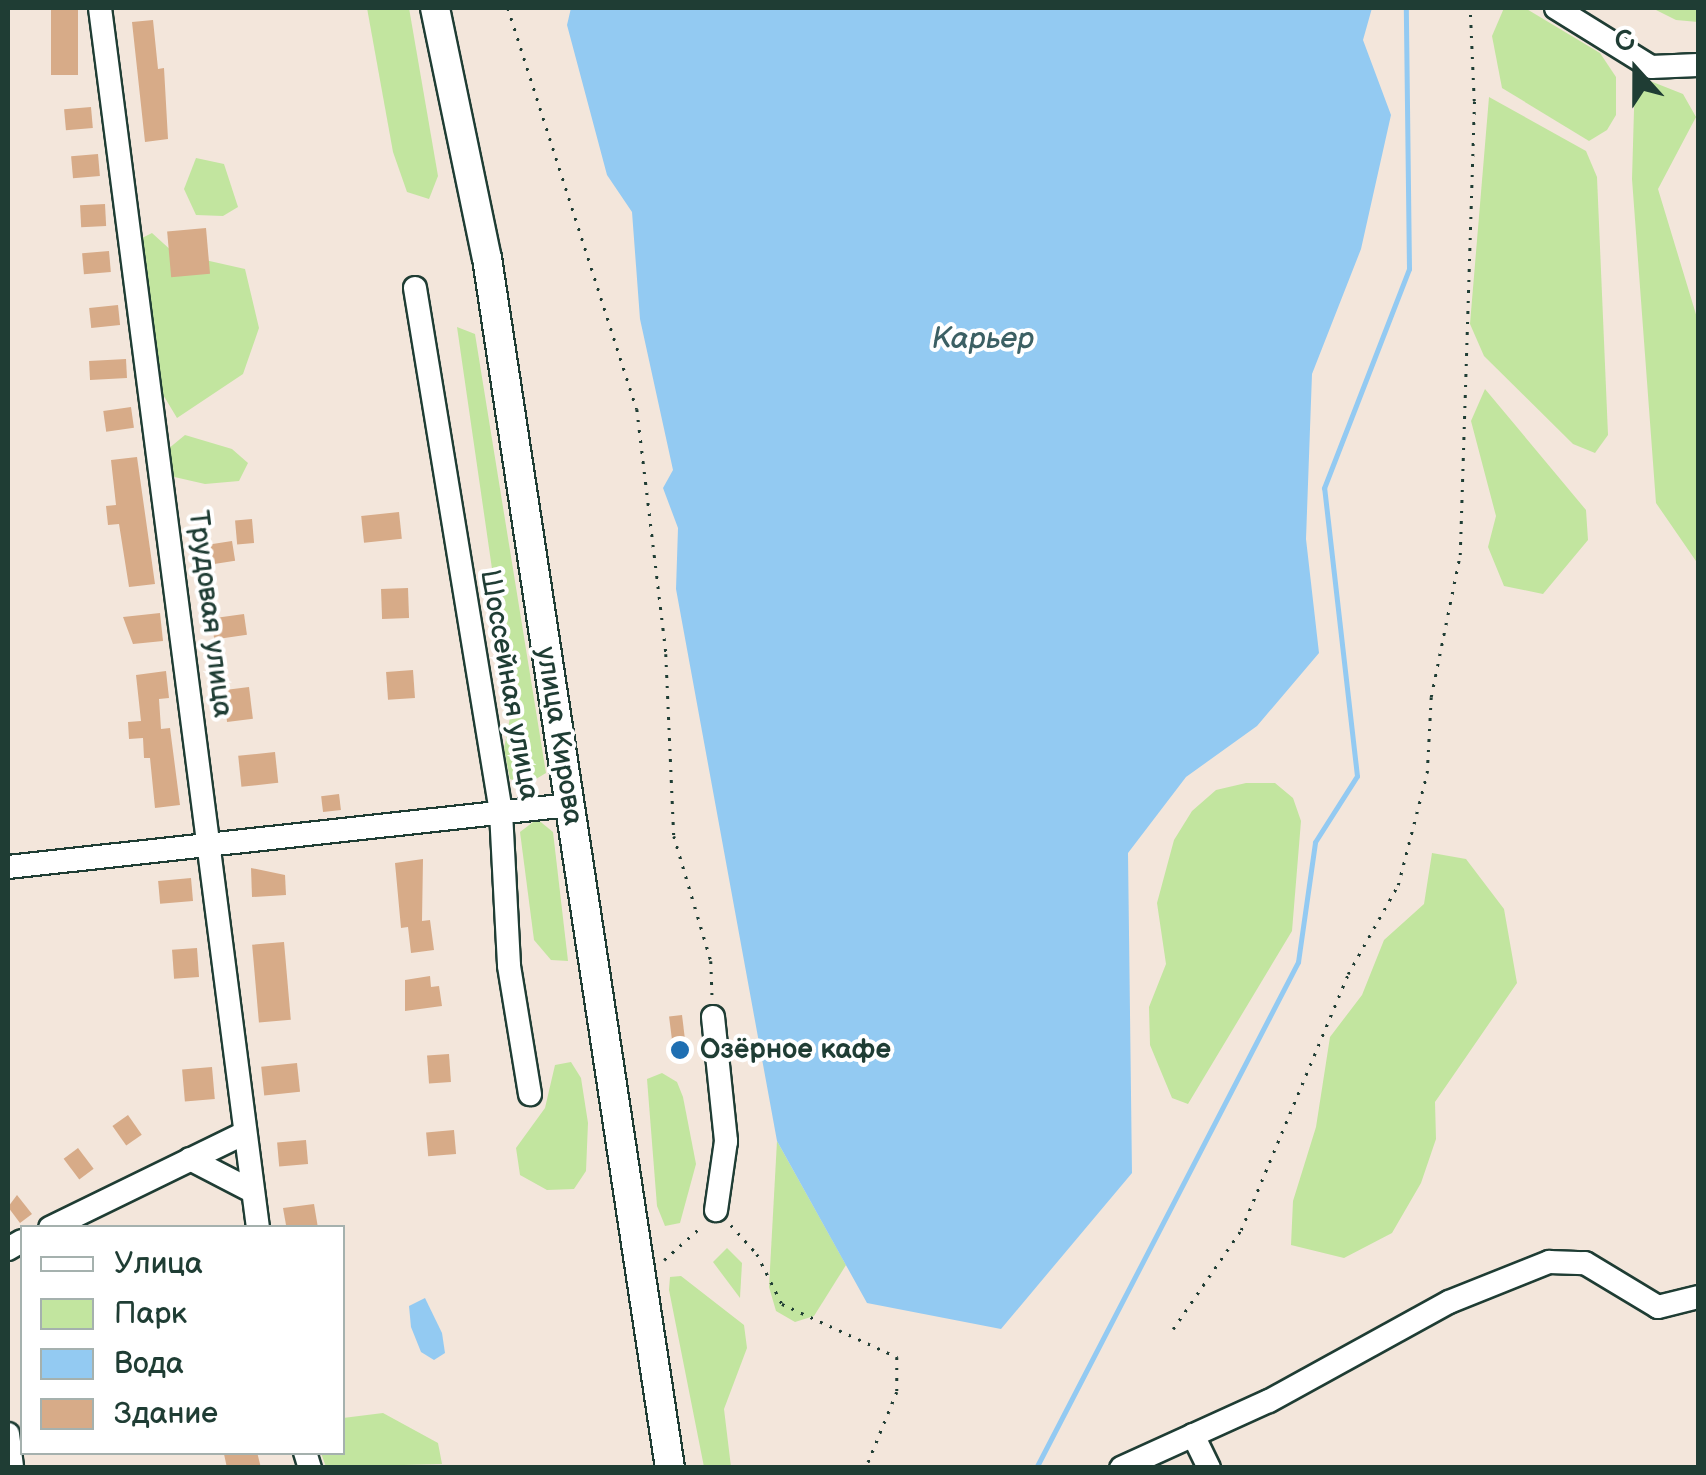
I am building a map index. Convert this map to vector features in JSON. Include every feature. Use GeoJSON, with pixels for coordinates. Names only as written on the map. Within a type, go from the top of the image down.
{"type":"FeatureCollection","features":[{"type":"Feature","properties":{"kind":"main road","name":"улица Кирова"},"geometry":{"type":"LineString","coordinates":[[434,8],[486,258],[670,1468]]}},
{"type":"Feature","properties":{"kind":"street","name":"Трудовая улица"},"geometry":{"type":"LineString","coordinates":[[100,8],[258,1225]]}},
{"type":"Feature","properties":{"kind":"street"},"geometry":{"type":"LineString","coordinates":[[1556,8],[1651,67],[1698,65]]}},
{"type":"Feature","properties":{"kind":"street","name":"Шоссейная улица"},"geometry":{"type":"LineString","coordinates":[[415,288],[502,812],[510,966],[530,1094]]}},
{"type":"Feature","properties":{"kind":"street"},"geometry":{"type":"LineString","coordinates":[[8,867],[208,841],[570,805]]}},
{"type":"Feature","properties":{"kind":"street"},"geometry":{"type":"LineString","coordinates":[[713,1016],[726,1140],[716,1210]]}},
{"type":"Feature","properties":{"kind":"street"},"geometry":{"type":"LineString","coordinates":[[56,1225],[243,1134]]}},
{"type":"Feature","properties":{"kind":"street"},"geometry":{"type":"LineString","coordinates":[[190,1159],[252,1192]]}},
{"type":"Feature","properties":{"kind":"street"},"geometry":{"type":"LineString","coordinates":[[1121,1468],[1193,1435],[1448,1302],[1548,1262],[1584,1264],[1658,1308],[1698,1298]]}},
{"type":"Feature","properties":{"kind":"street"},"geometry":{"type":"LineString","coordinates":[[8,1434],[12,1468]]}},
{"type":"Feature","properties":{"kind":"street"},"geometry":{"type":"LineString","coordinates":[[1193,1435],[1209,1468]]}},
{"type":"Feature","properties":{"kind":"path"},"geometry":{"type":"LineString","coordinates":[[508,8],[637,408],[666,654],[674,836],[711,961],[713,1016]]}},
{"type":"Feature","properties":{"kind":"path"},"geometry":{"type":"LineString","coordinates":[[1172,1329],[1240,1230],[1348,974],[1398,884],[1427,773],[1432,697],[1460,555],[1474,101],[1470,8]]}},
{"type":"Feature","properties":{"kind":"path"},"geometry":{"type":"LineString","coordinates":[[641,1274],[680,1252],[716,1210],[757,1254],[782,1304],[897,1357],[897,1392],[866,1468]]}},
{"type":"Feature","properties":{"kind":"green space"},"geometry":{"type":"Polygon","coordinates":[[[367,8],[409,8],[438,176],[429,199],[407,192],[393,152],[367,8]]]}},
{"type":"Feature","properties":{"kind":"green space"},"geometry":{"type":"Polygon","coordinates":[[[1504,8],[1525,8],[1600,53],[1616,77],[1616,115],[1607,130],[1589,141],[1502,88],[1492,36],[1504,8]]]}},
{"type":"Feature","properties":{"kind":"green space"},"geometry":{"type":"Polygon","coordinates":[[[1652,8],[1698,8],[1698,22],[1676,20],[1652,8]]]}},
{"type":"Feature","properties":{"kind":"green space"},"geometry":{"type":"Polygon","coordinates":[[[1635,75],[1683,94],[1696,117],[1658,189],[1698,321],[1698,564],[1656,503],[1632,179],[1635,75]]]}},
{"type":"Feature","properties":{"kind":"green space"},"geometry":{"type":"Polygon","coordinates":[[[1489,97],[1586,151],[1597,177],[1608,435],[1595,453],[1573,444],[1484,356],[1470,324],[1489,97]]]}},
{"type":"Feature","properties":{"kind":"green space"},"geometry":{"type":"Polygon","coordinates":[[[196,158],[224,164],[238,207],[223,216],[196,215],[184,189],[196,158]]]}},
{"type":"Feature","properties":{"kind":"green space"},"geometry":{"type":"Polygon","coordinates":[[[152,233],[174,253],[245,269],[259,328],[243,374],[177,418],[162,393],[138,240],[152,233]]]}},
{"type":"Feature","properties":{"kind":"green space"},"geometry":{"type":"Polygon","coordinates":[[[457,327],[475,334],[546,773],[526,785],[510,779],[504,749],[512,707],[457,327]]]}},
{"type":"Feature","properties":{"kind":"green space"},"geometry":{"type":"Polygon","coordinates":[[[1485,389],[1586,510],[1588,540],[1543,594],[1504,586],[1488,547],[1496,516],[1471,421],[1485,389]]]}},
{"type":"Feature","properties":{"kind":"green space"},"geometry":{"type":"Polygon","coordinates":[[[185,435],[232,449],[248,463],[239,481],[205,484],[170,476],[168,449],[185,435]]]}},
{"type":"Feature","properties":{"kind":"green space"},"geometry":{"type":"Polygon","coordinates":[[[1246,783],[1275,783],[1293,798],[1301,821],[1292,931],[1188,1104],[1172,1098],[1150,1045],[1149,1007],[1166,964],[1157,903],[1174,840],[1192,811],[1216,790],[1246,783]]]}},
{"type":"Feature","properties":{"kind":"green space"},"geometry":{"type":"Polygon","coordinates":[[[537,819],[553,832],[568,961],[551,960],[534,940],[520,832],[537,819]]]}},
{"type":"Feature","properties":{"kind":"green space"},"geometry":{"type":"Polygon","coordinates":[[[1432,853],[1466,859],[1504,909],[1517,983],[1435,1102],[1436,1139],[1421,1183],[1392,1233],[1344,1258],[1291,1245],[1293,1201],[1316,1127],[1330,1037],[1362,995],[1384,940],[1424,904],[1432,853]]]}},
{"type":"Feature","properties":{"kind":"green space"},"geometry":{"type":"Polygon","coordinates":[[[571,1062],[581,1078],[588,1123],[586,1171],[574,1189],[547,1190],[520,1175],[516,1148],[545,1108],[555,1065],[571,1062]]]}},
{"type":"Feature","properties":{"kind":"green space"},"geometry":{"type":"Polygon","coordinates":[[[662,1073],[677,1082],[683,1097],[696,1164],[680,1223],[665,1226],[657,1206],[647,1079],[662,1073]]]}},
{"type":"Feature","properties":{"kind":"green space"},"geometry":{"type":"Polygon","coordinates":[[[777,1141],[846,1265],[814,1316],[795,1322],[776,1311],[769,1287],[777,1141]]]}},
{"type":"Feature","properties":{"kind":"green space"},"geometry":{"type":"Polygon","coordinates":[[[727,1248],[742,1263],[740,1298],[713,1262],[727,1248]]]}},
{"type":"Feature","properties":{"kind":"green space"},"geometry":{"type":"Polygon","coordinates":[[[681,1276],[744,1325],[747,1348],[724,1409],[731,1467],[704,1467],[669,1290],[670,1277],[681,1276]]]}},
{"type":"Feature","properties":{"kind":"green space"},"geometry":{"type":"Polygon","coordinates":[[[383,1413],[438,1443],[442,1464],[326,1467],[322,1455],[345,1455],[345,1418],[383,1413]]]}},
{"type":"Feature","properties":{"kind":"water","name":"Карьер"},"geometry":{"type":"Polygon","coordinates":[[[571,8],[1372,8],[1363,40],[1391,115],[1361,249],[1312,374],[1306,539],[1319,653],[1257,726],[1186,777],[1128,853],[1132,1173],[1001,1329],[867,1303],[777,1141],[676,589],[678,528],[663,488],[673,470],[640,319],[632,212],[607,175],[567,25],[571,8]]]}},
{"type":"Feature","properties":{"kind":"water"},"geometry":{"type":"Polygon","coordinates":[[[425,1298],[442,1333],[445,1353],[434,1360],[421,1352],[411,1327],[409,1306],[425,1298]]]}},
{"type":"Feature","properties":{"kind":"building"},"geometry":{"type":"Polygon","coordinates":[[[51,8],[78,8],[78,75],[51,75],[51,8]]]}},
{"type":"Feature","properties":{"kind":"building"},"geometry":{"type":"Polygon","coordinates":[[[153,20],[158,69],[164,68],[168,139],[145,142],[132,22],[153,20]]]}},
{"type":"Feature","properties":{"kind":"building"},"geometry":{"type":"Polygon","coordinates":[[[91,107],[93,128],[66,130],[64,109],[91,107]]]}},
{"type":"Feature","properties":{"kind":"building"},"geometry":{"type":"Polygon","coordinates":[[[98,154],[100,176],[73,178],[71,156],[98,154]]]}},
{"type":"Feature","properties":{"kind":"building"},"geometry":{"type":"Polygon","coordinates":[[[105,204],[106,226],[81,227],[80,205],[105,204]]]}},
{"type":"Feature","properties":{"kind":"building"},"geometry":{"type":"Polygon","coordinates":[[[206,228],[210,274],[171,277],[167,231],[206,228]]]}},
{"type":"Feature","properties":{"kind":"building"},"geometry":{"type":"Polygon","coordinates":[[[109,251],[111,272],[84,274],[82,253],[109,251]]]}},
{"type":"Feature","properties":{"kind":"building"},"geometry":{"type":"Polygon","coordinates":[[[118,305],[120,325],[91,328],[89,308],[118,305]]]}},
{"type":"Feature","properties":{"kind":"building"},"geometry":{"type":"Polygon","coordinates":[[[126,359],[127,378],[90,380],[89,361],[126,359]]]}},
{"type":"Feature","properties":{"kind":"building"},"geometry":{"type":"Polygon","coordinates":[[[131,407],[134,428],[106,432],[103,411],[131,407]]]}},
{"type":"Feature","properties":{"kind":"building"},"geometry":{"type":"Polygon","coordinates":[[[137,457],[155,584],[129,587],[119,524],[108,525],[106,506],[116,505],[111,460],[137,457]]]}},
{"type":"Feature","properties":{"kind":"building"},"geometry":{"type":"Polygon","coordinates":[[[399,512],[402,539],[364,543],[361,516],[399,512]]]}},
{"type":"Feature","properties":{"kind":"building"},"geometry":{"type":"Polygon","coordinates":[[[252,519],[254,543],[237,544],[235,520],[252,519]]]}},
{"type":"Feature","properties":{"kind":"building"},"geometry":{"type":"Polygon","coordinates":[[[232,541],[235,561],[205,566],[201,546],[232,541]]]}},
{"type":"Feature","properties":{"kind":"building"},"geometry":{"type":"Polygon","coordinates":[[[408,588],[409,618],[382,619],[381,589],[408,588]]]}},
{"type":"Feature","properties":{"kind":"building"},"geometry":{"type":"Polygon","coordinates":[[[160,613],[163,641],[133,644],[123,617],[160,613]]]}},
{"type":"Feature","properties":{"kind":"building"},"geometry":{"type":"Polygon","coordinates":[[[244,614],[247,635],[214,639],[211,619],[244,614]]]}},
{"type":"Feature","properties":{"kind":"building"},"geometry":{"type":"Polygon","coordinates":[[[413,670],[415,698],[388,700],[386,672],[413,670]]]}},
{"type":"Feature","properties":{"kind":"building"},"geometry":{"type":"Polygon","coordinates":[[[166,671],[169,698],[159,699],[161,729],[170,728],[180,805],[155,808],[150,758],[144,758],[143,738],[129,739],[128,722],[141,721],[136,675],[166,671]]]}},
{"type":"Feature","properties":{"kind":"building"},"geometry":{"type":"Polygon","coordinates":[[[249,687],[253,719],[227,722],[223,690],[249,687]]]}},
{"type":"Feature","properties":{"kind":"building"},"geometry":{"type":"Polygon","coordinates":[[[275,752],[278,783],[241,787],[238,756],[275,752]]]}},
{"type":"Feature","properties":{"kind":"building"},"geometry":{"type":"Polygon","coordinates":[[[339,794],[341,810],[323,812],[321,796],[339,794]]]}},
{"type":"Feature","properties":{"kind":"building"},"geometry":{"type":"Polygon","coordinates":[[[423,859],[422,921],[430,920],[434,950],[411,953],[408,927],[401,928],[395,863],[423,859]]]}},
{"type":"Feature","properties":{"kind":"building"},"geometry":{"type":"Polygon","coordinates":[[[251,868],[285,875],[286,895],[252,897],[251,868]]]}},
{"type":"Feature","properties":{"kind":"building"},"geometry":{"type":"Polygon","coordinates":[[[191,878],[193,901],[160,904],[158,881],[191,878]]]}},
{"type":"Feature","properties":{"kind":"building"},"geometry":{"type":"Polygon","coordinates":[[[284,942],[291,1020],[259,1022],[252,945],[284,942]]]}},
{"type":"Feature","properties":{"kind":"building"},"geometry":{"type":"Polygon","coordinates":[[[197,948],[199,977],[174,979],[172,950],[197,948]]]}},
{"type":"Feature","properties":{"kind":"building"},"geometry":{"type":"Polygon","coordinates":[[[430,976],[431,987],[439,986],[442,1006],[405,1011],[405,980],[430,976]]]}},
{"type":"Feature","properties":{"kind":"building"},"geometry":{"type":"Polygon","coordinates":[[[682,1015],[688,1061],[675,1062],[669,1017],[682,1015]]]}},
{"type":"Feature","properties":{"kind":"building"},"geometry":{"type":"Polygon","coordinates":[[[449,1054],[451,1082],[429,1083],[427,1056],[449,1054]]]}},
{"type":"Feature","properties":{"kind":"building"},"geometry":{"type":"Polygon","coordinates":[[[297,1063],[300,1092],[264,1096],[261,1067],[297,1063]]]}},
{"type":"Feature","properties":{"kind":"building"},"geometry":{"type":"Polygon","coordinates":[[[212,1067],[215,1099],[185,1101],[182,1070],[212,1067]]]}},
{"type":"Feature","properties":{"kind":"building"},"geometry":{"type":"Polygon","coordinates":[[[128,1115],[142,1135],[126,1146],[112,1126],[128,1115]]]}},
{"type":"Feature","properties":{"kind":"building"},"geometry":{"type":"Polygon","coordinates":[[[454,1130],[456,1154],[428,1156],[426,1132],[454,1130]]]}},
{"type":"Feature","properties":{"kind":"building"},"geometry":{"type":"Polygon","coordinates":[[[306,1140],[308,1164],[279,1166],[277,1143],[306,1140]]]}},
{"type":"Feature","properties":{"kind":"building"},"geometry":{"type":"Polygon","coordinates":[[[78,1148],[94,1169],[79,1180],[64,1159],[78,1148]]]}},
{"type":"Feature","properties":{"kind":"building"},"geometry":{"type":"Polygon","coordinates":[[[17,1195],[32,1214],[20,1223],[8,1207],[17,1195]]]}},
{"type":"Feature","properties":{"kind":"building"},"geometry":{"type":"Polygon","coordinates":[[[314,1204],[318,1225],[286,1225],[283,1208],[314,1204]]]}},
{"type":"Feature","properties":{"kind":"building"},"geometry":{"type":"Polygon","coordinates":[[[224,1455],[258,1455],[261,1468],[227,1468],[224,1455]]]}},
{"type":"Feature","properties":{"kind":"waterway"},"geometry":{"type":"LineString","coordinates":[[1036,1468],[1298,962],[1315,842],[1357,776],[1324,488],[1409,269],[1406,8]]}},
{"type":"Feature","properties":{"kind":"place","name":"Озёрное кафе"},"geometry":{"type":"Point","coordinates":[680,1050]}}]}
